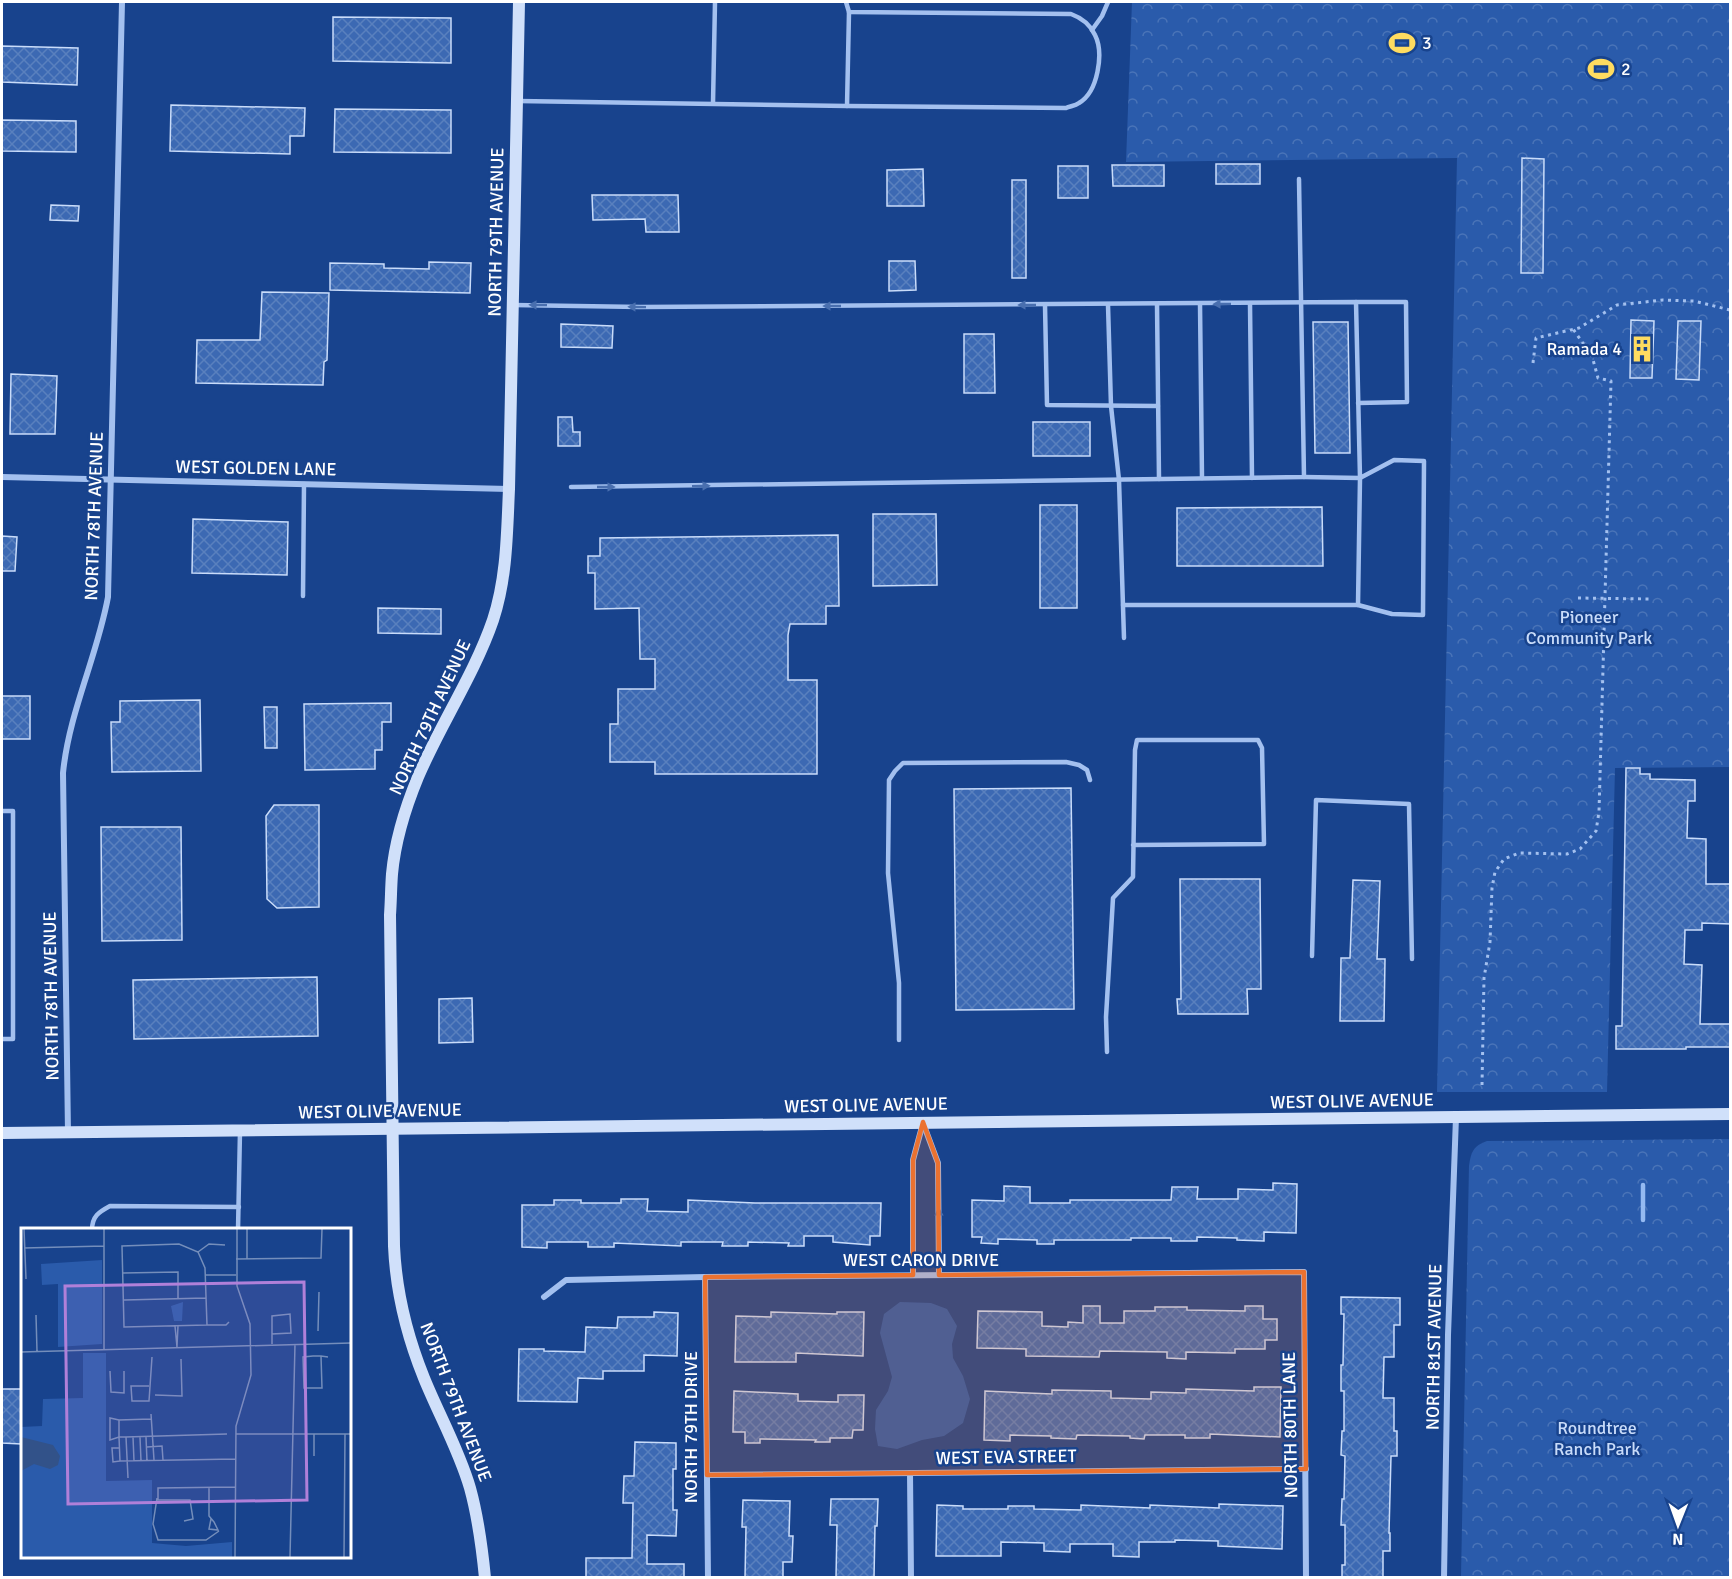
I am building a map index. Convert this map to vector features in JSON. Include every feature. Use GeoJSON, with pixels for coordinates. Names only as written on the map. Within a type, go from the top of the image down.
{"type":"FeatureCollection","features":[{"type":"Feature","properties":{"kind":"main road","name":"NORTH 79TH AVENUE"},"geometry":{"type":"LineString","coordinates":[[485,1578],[478,1523],[470,1488],[460,1458],[411,1343],[397,1281],[394,1246],[390,915],[398,839],[418,777],[478,656],[494,617],[506,556],[519,2]]}},
{"type":"Feature","properties":{"kind":"main road","name":"WEST OLIVE AVENUE"},"geometry":{"type":"LineString","coordinates":[[2,1133],[1731,1114]]}},
{"type":"Feature","properties":{"kind":"street","name":"NORTH 78TH AVENUE"},"geometry":{"type":"LineString","coordinates":[[68,1133],[63,773],[70,726],[99,636],[108,597],[122,2]]}},
{"type":"Feature","properties":{"kind":"street","name":"WEST GOLDEN LANE"},"geometry":{"type":"LineString","coordinates":[[2,477],[509,489]]}},
{"type":"Feature","properties":{"kind":"street","name":"NORTH 81ST AVENUE"},"geometry":{"type":"LineString","coordinates":[[1444,1578],[1448,1335],[1456,1117]]}},
{"type":"Feature","properties":{"kind":"street"},"geometry":{"type":"LineString","coordinates":[[923,1122],[938,1163],[939,1275]]}},
{"type":"Feature","properties":{"kind":"street"},"geometry":{"type":"LineString","coordinates":[[913,1275],[913,1160],[923,1122]]}},
{"type":"Feature","properties":{"kind":"street","name":"WEST CARON DRIVE"},"geometry":{"type":"LineString","coordinates":[[544,1298],[566,1280],[1304,1272]]}},
{"type":"Feature","properties":{"kind":"street","name":"NORTH 80TH LANE"},"geometry":{"type":"LineString","coordinates":[[1304,1272],[1306,1578]]}},
{"type":"Feature","properties":{"kind":"street","name":"NORTH 79TH DRIVE"},"geometry":{"type":"LineString","coordinates":[[705,1277],[708,1578]]}},
{"type":"Feature","properties":{"kind":"street","name":"WEST EVA STREET"},"geometry":{"type":"LineString","coordinates":[[707,1475],[1306,1469]]}},
{"type":"Feature","properties":{"kind":"street"},"geometry":{"type":"LineString","coordinates":[[910,1473],[911,1578]]}},
{"type":"Feature","properties":{"kind":"lane"},"geometry":{"type":"LineString","coordinates":[[713,103],[715,2]]}},
{"type":"Feature","properties":{"kind":"lane"},"geometry":{"type":"LineString","coordinates":[[846,2],[849,12],[847,106]]}},
{"type":"Feature","properties":{"kind":"lane"},"geometry":{"type":"LineString","coordinates":[[1092,30],[1108,2]]}},
{"type":"Feature","properties":{"kind":"lane"},"geometry":{"type":"LineString","coordinates":[[517,101],[1066,108],[1078,104],[1088,96],[1098,75],[1098,42],[1088,23],[1071,14],[849,12]]}},
{"type":"Feature","properties":{"kind":"lane"},"geometry":{"type":"LineString","coordinates":[[1299,179],[1304,477]]}},
{"type":"Feature","properties":{"kind":"lane"},"geometry":{"type":"LineString","coordinates":[[1356,302],[1360,478],[1358,605]]}},
{"type":"Feature","properties":{"kind":"lane"},"geometry":{"type":"LineString","coordinates":[[513,305],[651,307],[1406,302],[1407,402],[1358,402]]}},
{"type":"Feature","properties":{"kind":"lane"},"geometry":{"type":"LineString","coordinates":[[1108,304],[1111,406],[1119,480],[1124,638]]}},
{"type":"Feature","properties":{"kind":"lane"},"geometry":{"type":"LineString","coordinates":[[1157,304],[1159,479]]}},
{"type":"Feature","properties":{"kind":"lane"},"geometry":{"type":"LineString","coordinates":[[1200,304],[1202,478]]}},
{"type":"Feature","properties":{"kind":"lane"},"geometry":{"type":"LineString","coordinates":[[1250,304],[1252,478]]}},
{"type":"Feature","properties":{"kind":"lane"},"geometry":{"type":"LineString","coordinates":[[1045,305],[1047,405],[1158,406]]}},
{"type":"Feature","properties":{"kind":"lane"},"geometry":{"type":"LineString","coordinates":[[571,488],[1202,478],[1360,478],[1394,460],[1424,461],[1423,615],[1392,614],[1358,605],[1123,605]]}},
{"type":"Feature","properties":{"kind":"lane"},"geometry":{"type":"LineString","coordinates":[[303,596],[304,484]]}},
{"type":"Feature","properties":{"kind":"lane"},"geometry":{"type":"LineString","coordinates":[[1107,1052],[1106,1017],[1113,898],[1133,877],[1133,845],[1135,750],[1137,740],[1258,740],[1262,748],[1264,844],[1133,845]]}},
{"type":"Feature","properties":{"kind":"lane"},"geometry":{"type":"LineString","coordinates":[[899,1040],[898,983],[888,873],[889,780],[895,771],[903,763],[1066,762],[1079,765],[1087,770],[1090,780]]}},
{"type":"Feature","properties":{"kind":"lane"},"geometry":{"type":"LineString","coordinates":[[1312,956],[1316,800],[1409,804],[1412,959]]}},
{"type":"Feature","properties":{"kind":"lane"},"geometry":{"type":"LineString","coordinates":[[2,811],[13,811],[13,1039],[2,1039]]}},
{"type":"Feature","properties":{"kind":"lane"},"geometry":{"type":"LineString","coordinates":[[238,1228],[240,1131]]}},
{"type":"Feature","properties":{"kind":"lane"},"geometry":{"type":"LineString","coordinates":[[92,1228],[98,1212],[110,1206],[239,1207]]}},
{"type":"Feature","properties":{"kind":"path"},"geometry":{"type":"LineString","coordinates":[[1533,363],[1536,338],[1579,328],[1617,305],[1663,300],[1694,302],[1731,310]]}},
{"type":"Feature","properties":{"kind":"path"},"geometry":{"type":"LineString","coordinates":[[1482,1085],[1484,978],[1490,942],[1492,888],[1495,872],[1504,859],[1519,853],[1567,854],[1580,849],[1596,831],[1599,812],[1611,381],[1598,378],[1592,356],[1573,329]]}},
{"type":"Feature","properties":{"kind":"path"},"geometry":{"type":"LineString","coordinates":[[1578,598],[1650,599]]}},
{"type":"Feature","properties":{"kind":"highlighted area"},"geometry":{"type":"Polygon","coordinates":[[[923,1122],[938,1163],[939,1275],[1304,1272],[1306,1469],[707,1475],[705,1277],[913,1275],[913,1160],[923,1122]]]}},
{"type":"Feature","properties":{"kind":"green space","name":"Pioneer Community Park"},"geometry":{"type":"Polygon","coordinates":[[[1132,2],[1730,2],[1730,767],[1615,768],[1607,1092],[1437,1092],[1457,158],[1126,162],[1132,2]]]}},
{"type":"Feature","properties":{"kind":"green space","name":"Roundtree Ranch Park"},"geometry":{"type":"Polygon","coordinates":[[[1730,1139],[1730,1577],[1461,1577],[1469,1166],[1474,1150],[1487,1141],[1730,1139]]]}},
{"type":"Feature","properties":{"kind":"green space"},"geometry":{"type":"Polygon","coordinates":[[[900,1302],[931,1303],[947,1309],[957,1326],[952,1344],[953,1358],[963,1376],[970,1399],[963,1423],[944,1436],[922,1440],[897,1449],[878,1446],[875,1429],[876,1410],[888,1391],[892,1377],[880,1333],[884,1314],[900,1302]]]}},
{"type":"Feature","properties":{"kind":"building"},"geometry":{"type":"Polygon","coordinates":[[[333,17],[451,18],[451,63],[333,61],[333,17]]]}},
{"type":"Feature","properties":{"kind":"building"},"geometry":{"type":"Polygon","coordinates":[[[2,46],[78,48],[77,85],[2,82],[2,46]]]}},
{"type":"Feature","properties":{"kind":"building"},"geometry":{"type":"Polygon","coordinates":[[[171,105],[305,108],[304,136],[290,136],[290,154],[170,151],[171,105]]]}},
{"type":"Feature","properties":{"kind":"building"},"geometry":{"type":"Polygon","coordinates":[[[335,109],[451,110],[451,153],[334,152],[335,109]]]}},
{"type":"Feature","properties":{"kind":"building"},"geometry":{"type":"Polygon","coordinates":[[[2,120],[76,121],[76,152],[2,151],[2,120]]]}},
{"type":"Feature","properties":{"kind":"building"},"geometry":{"type":"Polygon","coordinates":[[[1522,158],[1544,159],[1543,273],[1521,273],[1522,158]]]}},
{"type":"Feature","properties":{"kind":"building"},"geometry":{"type":"Polygon","coordinates":[[[1216,164],[1260,164],[1260,184],[1216,184],[1216,164]]]}},
{"type":"Feature","properties":{"kind":"building"},"geometry":{"type":"Polygon","coordinates":[[[1112,165],[1164,165],[1164,186],[1113,186],[1112,165]]]}},
{"type":"Feature","properties":{"kind":"building"},"geometry":{"type":"Polygon","coordinates":[[[1058,166],[1088,166],[1088,198],[1058,198],[1058,166]]]}},
{"type":"Feature","properties":{"kind":"building"},"geometry":{"type":"Polygon","coordinates":[[[923,169],[924,206],[887,206],[887,170],[923,169]]]}},
{"type":"Feature","properties":{"kind":"building"},"geometry":{"type":"Polygon","coordinates":[[[1012,180],[1026,180],[1026,278],[1012,278],[1012,180]]]}},
{"type":"Feature","properties":{"kind":"building"},"geometry":{"type":"Polygon","coordinates":[[[592,195],[678,195],[679,232],[646,232],[645,219],[593,220],[592,195]]]}},
{"type":"Feature","properties":{"kind":"building"},"geometry":{"type":"Polygon","coordinates":[[[51,205],[79,206],[78,221],[50,220],[51,205]]]}},
{"type":"Feature","properties":{"kind":"building"},"geometry":{"type":"Polygon","coordinates":[[[889,261],[915,261],[916,290],[889,291],[889,261]]]}},
{"type":"Feature","properties":{"kind":"building"},"geometry":{"type":"Polygon","coordinates":[[[429,262],[471,263],[470,293],[330,290],[330,263],[384,264],[384,268],[429,269],[429,262]]]}},
{"type":"Feature","properties":{"kind":"building"},"geometry":{"type":"Polygon","coordinates":[[[262,292],[329,293],[327,360],[324,362],[323,385],[196,383],[197,340],[260,340],[262,292]]]}},
{"type":"Feature","properties":{"kind":"building"},"geometry":{"type":"Polygon","coordinates":[[[1631,320],[1654,321],[1652,378],[1630,378],[1631,320]]]}},
{"type":"Feature","properties":{"kind":"building"},"geometry":{"type":"Polygon","coordinates":[[[1678,321],[1701,321],[1699,380],[1676,379],[1678,321]]]}},
{"type":"Feature","properties":{"kind":"building"},"geometry":{"type":"Polygon","coordinates":[[[1313,322],[1348,322],[1350,453],[1315,453],[1313,322]]]}},
{"type":"Feature","properties":{"kind":"building"},"geometry":{"type":"Polygon","coordinates":[[[561,324],[613,326],[612,348],[561,347],[561,324]]]}},
{"type":"Feature","properties":{"kind":"building"},"geometry":{"type":"Polygon","coordinates":[[[964,334],[994,334],[995,393],[964,393],[964,334]]]}},
{"type":"Feature","properties":{"kind":"building"},"geometry":{"type":"Polygon","coordinates":[[[11,374],[57,376],[55,434],[10,434],[11,374]]]}},
{"type":"Feature","properties":{"kind":"building"},"geometry":{"type":"Polygon","coordinates":[[[558,417],[572,417],[573,432],[580,432],[580,446],[558,446],[558,417]]]}},
{"type":"Feature","properties":{"kind":"building"},"geometry":{"type":"Polygon","coordinates":[[[1033,422],[1090,422],[1090,456],[1033,456],[1033,422]]]}},
{"type":"Feature","properties":{"kind":"building"},"geometry":{"type":"Polygon","coordinates":[[[1040,505],[1077,505],[1077,608],[1040,608],[1040,505]]]}},
{"type":"Feature","properties":{"kind":"building"},"geometry":{"type":"Polygon","coordinates":[[[1322,507],[1323,566],[1177,566],[1177,508],[1322,507]]]}},
{"type":"Feature","properties":{"kind":"building"},"geometry":{"type":"Polygon","coordinates":[[[873,514],[936,514],[937,585],[873,586],[873,514]]]}},
{"type":"Feature","properties":{"kind":"building"},"geometry":{"type":"Polygon","coordinates":[[[193,519],[288,522],[287,575],[192,573],[193,519]]]}},
{"type":"Feature","properties":{"kind":"building"},"geometry":{"type":"Polygon","coordinates":[[[838,535],[839,606],[826,606],[826,624],[790,624],[788,635],[788,680],[817,680],[817,774],[655,774],[655,762],[610,762],[610,724],[618,724],[618,689],[655,689],[655,659],[640,659],[639,608],[595,609],[595,573],[588,573],[588,556],[600,556],[600,538],[838,535]]]}},
{"type":"Feature","properties":{"kind":"building"},"geometry":{"type":"Polygon","coordinates":[[[2,536],[17,537],[15,571],[2,571],[2,536]]]}},
{"type":"Feature","properties":{"kind":"building"},"geometry":{"type":"Polygon","coordinates":[[[378,608],[441,609],[441,634],[378,633],[378,608]]]}},
{"type":"Feature","properties":{"kind":"building"},"geometry":{"type":"Polygon","coordinates":[[[2,696],[30,696],[30,739],[2,739],[2,696]]]}},
{"type":"Feature","properties":{"kind":"building"},"geometry":{"type":"Polygon","coordinates":[[[200,700],[201,771],[112,772],[111,722],[120,722],[120,701],[200,700]]]}},
{"type":"Feature","properties":{"kind":"building"},"geometry":{"type":"Polygon","coordinates":[[[391,703],[391,722],[382,722],[382,750],[375,750],[375,769],[305,770],[304,704],[391,703]]]}},
{"type":"Feature","properties":{"kind":"building"},"geometry":{"type":"Polygon","coordinates":[[[264,707],[277,707],[277,748],[265,748],[264,707]]]}},
{"type":"Feature","properties":{"kind":"building"},"geometry":{"type":"Polygon","coordinates":[[[1626,768],[1640,768],[1640,774],[1650,774],[1650,779],[1695,780],[1695,801],[1688,801],[1687,838],[1706,839],[1706,884],[1731,884],[1731,924],[1702,923],[1702,930],[1685,930],[1684,964],[1702,965],[1700,1024],[1731,1024],[1731,1047],[1616,1049],[1616,1026],[1622,1026],[1626,768]]]}},
{"type":"Feature","properties":{"kind":"building"},"geometry":{"type":"Polygon","coordinates":[[[1071,788],[1074,1009],[956,1010],[954,789],[1071,788]]]}},
{"type":"Feature","properties":{"kind":"building"},"geometry":{"type":"Polygon","coordinates":[[[274,805],[319,805],[319,907],[277,908],[267,899],[266,816],[274,805]]]}},
{"type":"Feature","properties":{"kind":"building"},"geometry":{"type":"Polygon","coordinates":[[[101,827],[181,827],[182,940],[102,941],[101,827]]]}},
{"type":"Feature","properties":{"kind":"building"},"geometry":{"type":"Polygon","coordinates":[[[1180,879],[1260,879],[1261,989],[1247,989],[1248,1014],[1178,1014],[1177,999],[1181,999],[1180,879]]]}},
{"type":"Feature","properties":{"kind":"building"},"geometry":{"type":"Polygon","coordinates":[[[1353,880],[1380,881],[1377,959],[1385,959],[1384,1021],[1340,1021],[1341,958],[1350,958],[1353,880]]]}},
{"type":"Feature","properties":{"kind":"building"},"geometry":{"type":"Polygon","coordinates":[[[317,977],[318,1036],[134,1039],[133,980],[317,977]]]}},
{"type":"Feature","properties":{"kind":"building"},"geometry":{"type":"Polygon","coordinates":[[[472,998],[473,1042],[439,1043],[439,999],[472,998]]]}},
{"type":"Feature","properties":{"kind":"building"},"geometry":{"type":"Polygon","coordinates":[[[1273,1183],[1297,1184],[1296,1233],[1264,1232],[1264,1241],[1197,1237],[1197,1241],[1171,1241],[1171,1238],[1131,1238],[1131,1240],[1054,1240],[1054,1244],[1037,1244],[1037,1240],[998,1239],[998,1244],[981,1243],[982,1237],[972,1237],[972,1200],[1004,1201],[1004,1186],[1030,1187],[1030,1203],[1070,1203],[1070,1200],[1171,1200],[1172,1187],[1198,1187],[1197,1199],[1238,1199],[1238,1189],[1273,1190],[1273,1183]]]}},
{"type":"Feature","properties":{"kind":"building"},"geometry":{"type":"Polygon","coordinates":[[[621,1199],[648,1199],[647,1211],[688,1212],[688,1200],[755,1203],[881,1203],[880,1236],[870,1236],[870,1245],[833,1242],[833,1236],[804,1236],[804,1246],[788,1246],[789,1243],[748,1242],[748,1246],[722,1246],[723,1242],[681,1242],[681,1246],[614,1243],[614,1247],[588,1247],[588,1242],[547,1242],[547,1248],[522,1247],[522,1205],[554,1205],[554,1200],[621,1203],[621,1199]]]}},
{"type":"Feature","properties":{"kind":"building"},"geometry":{"type":"Polygon","coordinates":[[[1341,1297],[1400,1298],[1400,1325],[1394,1325],[1394,1357],[1384,1357],[1383,1398],[1394,1398],[1397,1456],[1391,1456],[1390,1551],[1383,1551],[1383,1578],[1342,1578],[1342,1565],[1345,1565],[1345,1525],[1341,1525],[1345,1456],[1341,1455],[1342,1431],[1344,1431],[1344,1391],[1341,1391],[1341,1365],[1343,1365],[1344,1314],[1341,1314],[1341,1297]]]}},
{"type":"Feature","properties":{"kind":"building"},"geometry":{"type":"Polygon","coordinates":[[[1083,1306],[1100,1306],[1100,1323],[1124,1323],[1124,1311],[1155,1311],[1155,1307],[1245,1311],[1245,1306],[1263,1306],[1263,1319],[1277,1319],[1277,1340],[1265,1340],[1265,1349],[1235,1349],[1235,1353],[1186,1352],[1186,1359],[1167,1358],[1167,1352],[1100,1351],[1099,1357],[1026,1356],[1026,1349],[977,1348],[978,1311],[1042,1312],[1042,1326],[1068,1327],[1068,1322],[1083,1323],[1083,1306]]]}},
{"type":"Feature","properties":{"kind":"building"},"geometry":{"type":"Polygon","coordinates":[[[654,1312],[678,1313],[677,1356],[644,1355],[644,1371],[603,1371],[603,1379],[578,1378],[577,1402],[518,1401],[519,1349],[585,1352],[586,1327],[617,1328],[618,1317],[654,1317],[654,1312]]]}},
{"type":"Feature","properties":{"kind":"building"},"geometry":{"type":"Polygon","coordinates":[[[771,1312],[837,1314],[837,1312],[864,1312],[863,1356],[796,1353],[796,1362],[735,1362],[736,1316],[771,1317],[771,1312]]]}},
{"type":"Feature","properties":{"kind":"building"},"geometry":{"type":"Polygon","coordinates":[[[1254,1387],[1281,1387],[1280,1437],[1210,1434],[1210,1438],[1185,1438],[1185,1435],[1145,1435],[1144,1439],[1130,1438],[1130,1436],[1077,1435],[1076,1439],[1010,1435],[1010,1441],[984,1440],[985,1391],[1052,1394],[1052,1390],[1111,1391],[1111,1398],[1151,1399],[1151,1392],[1186,1393],[1186,1389],[1254,1391],[1254,1387]]]}},
{"type":"Feature","properties":{"kind":"building"},"geometry":{"type":"Polygon","coordinates":[[[2,1389],[21,1389],[21,1444],[2,1443],[2,1389]]]}},
{"type":"Feature","properties":{"kind":"building"},"geometry":{"type":"Polygon","coordinates":[[[734,1391],[798,1394],[798,1401],[838,1402],[838,1395],[864,1395],[863,1430],[853,1430],[852,1438],[830,1438],[830,1442],[760,1439],[760,1443],[745,1443],[745,1432],[733,1432],[734,1391]]]}},
{"type":"Feature","properties":{"kind":"building"},"geometry":{"type":"Polygon","coordinates":[[[635,1442],[676,1443],[676,1469],[673,1469],[673,1510],[677,1510],[676,1536],[647,1535],[647,1564],[684,1564],[684,1578],[586,1578],[586,1558],[632,1558],[633,1503],[623,1503],[624,1476],[634,1476],[635,1442]]]}},
{"type":"Feature","properties":{"kind":"building"},"geometry":{"type":"Polygon","coordinates":[[[831,1499],[878,1499],[874,1578],[836,1578],[837,1525],[830,1525],[831,1499]]]}},
{"type":"Feature","properties":{"kind":"building"},"geometry":{"type":"Polygon","coordinates":[[[743,1500],[790,1501],[789,1536],[793,1536],[792,1562],[783,1562],[783,1578],[745,1578],[746,1527],[742,1527],[743,1500]]]}},
{"type":"Feature","properties":{"kind":"building"},"geometry":{"type":"Polygon","coordinates":[[[1219,1504],[1283,1506],[1282,1549],[1218,1546],[1218,1541],[1139,1542],[1139,1557],[1113,1556],[1113,1544],[1070,1544],[1070,1552],[1044,1551],[1044,1543],[1001,1542],[1001,1556],[936,1556],[937,1505],[963,1506],[963,1509],[1008,1509],[1008,1506],[1034,1506],[1034,1509],[1081,1510],[1081,1505],[1219,1508],[1219,1504]]]}},
{"type":"Feature","properties":{"kind":"waterway"},"geometry":{"type":"LineString","coordinates":[[1643,1185],[1643,1220]]}},
{"type":"Feature","properties":{"kind":"place","name":"3"},"geometry":{"type":"Point","coordinates":[1402,43]}},
{"type":"Feature","properties":{"kind":"place","name":"2"},"geometry":{"type":"Point","coordinates":[1601,69]}},
{"type":"Feature","properties":{"kind":"place","name":"Ramada 4"},"geometry":{"type":"Point","coordinates":[1642,349]}}]}
